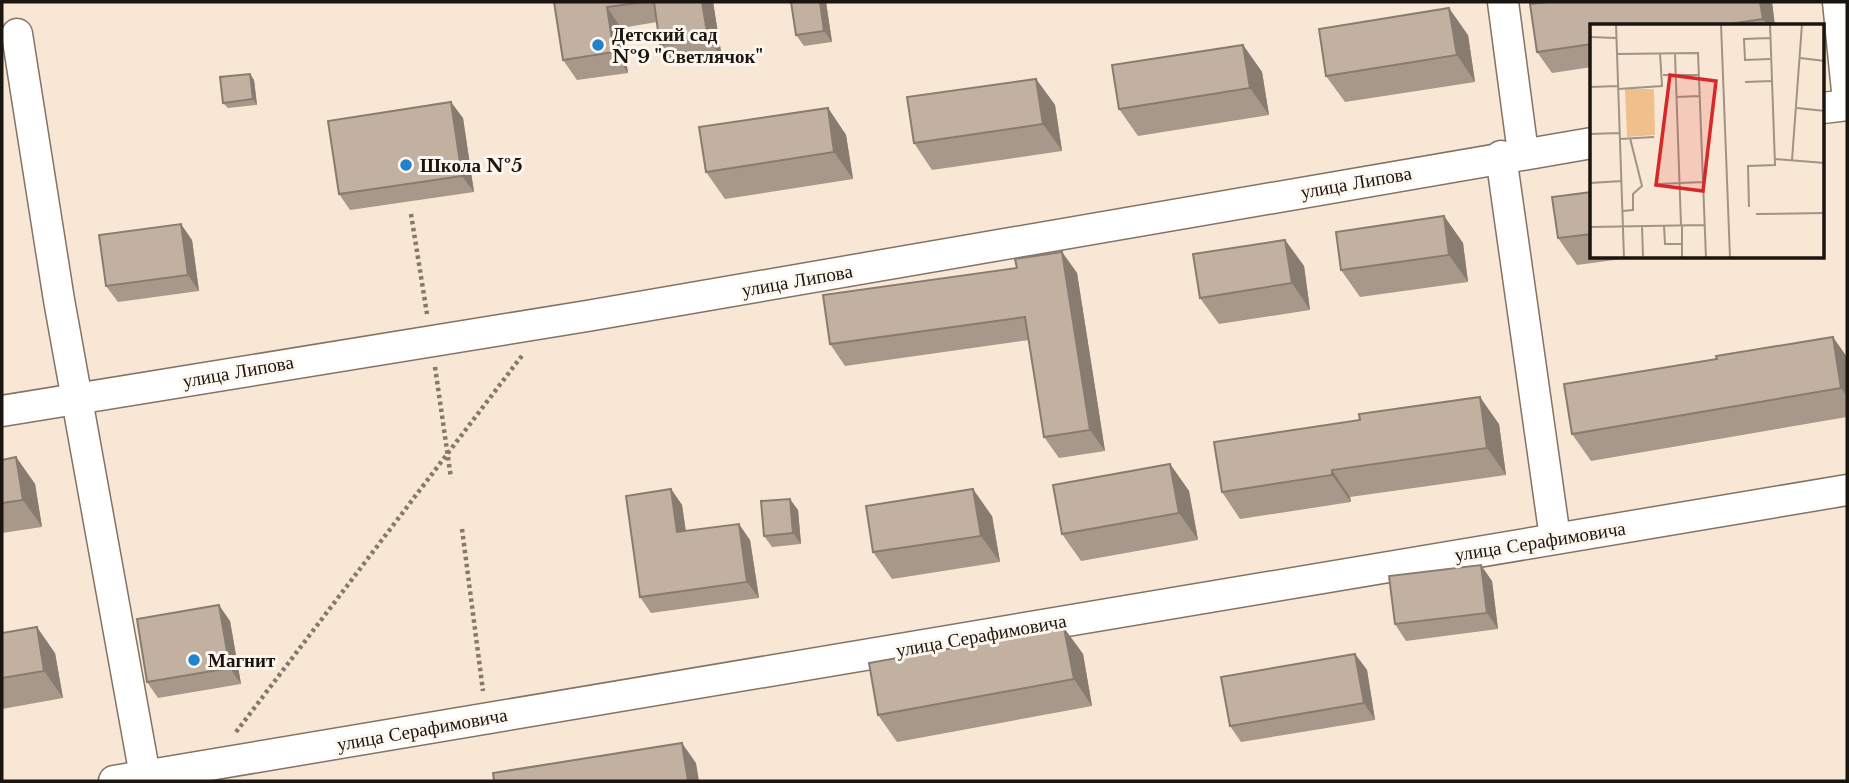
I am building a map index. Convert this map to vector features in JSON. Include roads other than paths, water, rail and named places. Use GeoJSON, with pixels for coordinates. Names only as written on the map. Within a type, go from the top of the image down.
{"type":"FeatureCollection","features":[{"type":"Feature","properties":{"kind":"street"},"geometry":{"type":"LineString","coordinates":[[1503,2],[1512,155],[1555,538]]}},
{"type":"Feature","properties":{"kind":"street"},"geometry":{"type":"LineString","coordinates":[[1838,2],[1847,91]]}},
{"type":"Feature","properties":{"kind":"street"},"geometry":{"type":"LineString","coordinates":[[17,34],[145,776]]}},
{"type":"Feature","properties":{"kind":"street"},"geometry":{"type":"LineString","coordinates":[[1825,108],[1847,105]]}},
{"type":"Feature","properties":{"kind":"street","name":"улица Липова"},"geometry":{"type":"LineString","coordinates":[[2,411],[548,322],[1590,143]]}},
{"type":"Feature","properties":{"kind":"street","name":"улица Серафимовича"},"geometry":{"type":"LineString","coordinates":[[114,781],[145,776],[184,775],[1847,490]]}},
{"type":"Feature","properties":{"kind":"place","name":"Детский сад №9 \"Светлячок\""},"geometry":{"type":"Point","coordinates":[598,45]}},
{"type":"Feature","properties":{"kind":"place","name":"Школа №5"},"geometry":{"type":"Point","coordinates":[406,165]}},
{"type":"Feature","properties":{"kind":"place","name":"Магнит"},"geometry":{"type":"Point","coordinates":[194,660]}}]}
